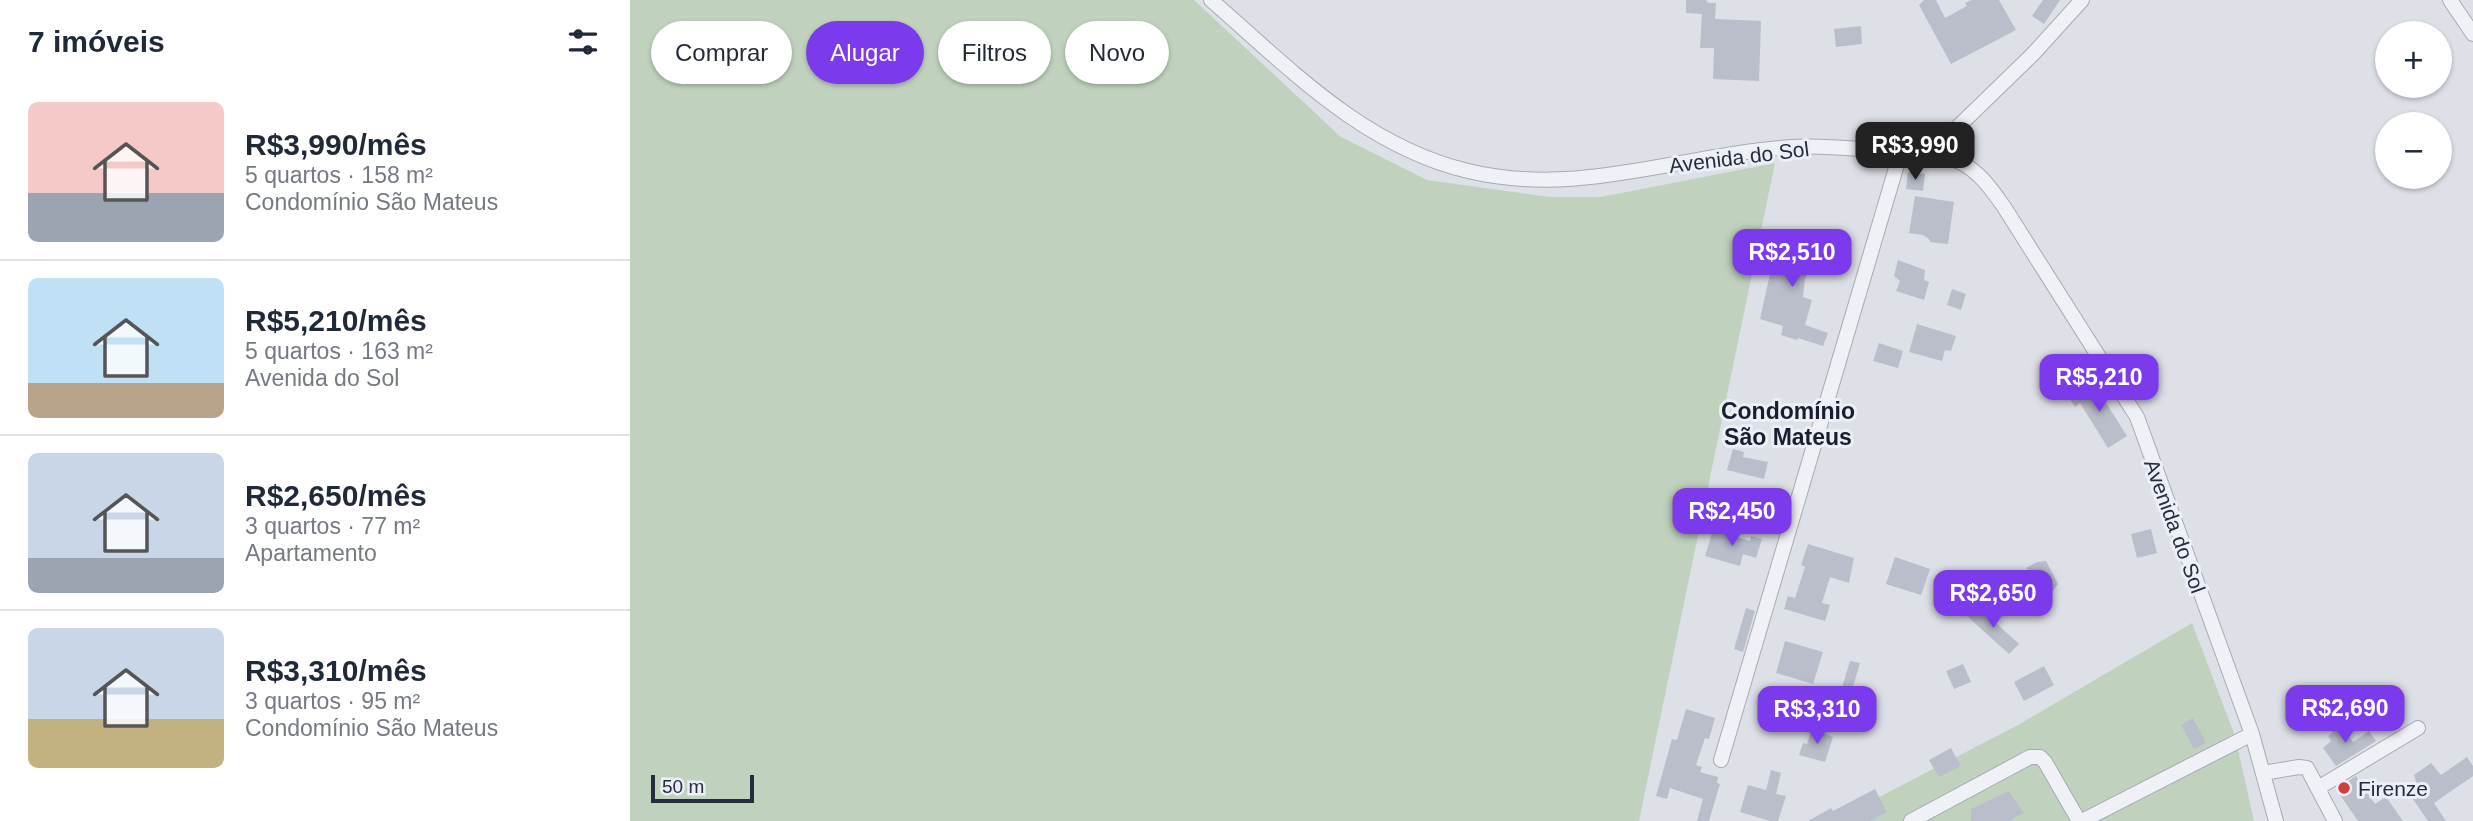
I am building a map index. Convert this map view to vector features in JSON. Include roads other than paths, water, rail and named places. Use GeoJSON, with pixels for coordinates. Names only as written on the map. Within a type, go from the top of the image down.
{"type":"FeatureCollection","features":[{"type":"Feature","properties":{"kind":"street","name":"Avenida do Sol"},"geometry":{"type":"LineString","coordinates":[[1211,0],[1297,77],[1356,122],[1398,147],[1469,172],[1556,180],[1598,178],[1794,146],[1930,154],[1959,162],[1988,184],[2137,417],[2252,734],[2276,821]]}},
{"type":"Feature","properties":{"kind":"street"},"geometry":{"type":"LineString","coordinates":[[1930,154],[2034,54],[2082,0]]}},
{"type":"Feature","properties":{"kind":"street"},"geometry":{"type":"LineString","coordinates":[[2450,0],[2473,34]]}},
{"type":"Feature","properties":{"kind":"street"},"geometry":{"type":"LineString","coordinates":[[1721,760],[1901,151]]}},
{"type":"Feature","properties":{"kind":"street"},"geometry":{"type":"LineString","coordinates":[[2318,788],[2418,728]]}},
{"type":"Feature","properties":{"kind":"street"},"geometry":{"type":"LineString","coordinates":[[1911,821],[2030,757],[2040,757],[2080,821],[2252,734]]}},
{"type":"Feature","properties":{"kind":"street"},"geometry":{"type":"LineString","coordinates":[[2263,773],[2307,768],[2335,821]]}},
{"type":"Feature","properties":{"kind":"place","name":"Firenze"},"geometry":{"type":"Point","coordinates":[2344,788]}},
{"type":"Feature","properties":{"kind":"district","name":"Condomínio São Mateus"},"geometry":{"type":"Point","coordinates":[1788,424]}}]}
